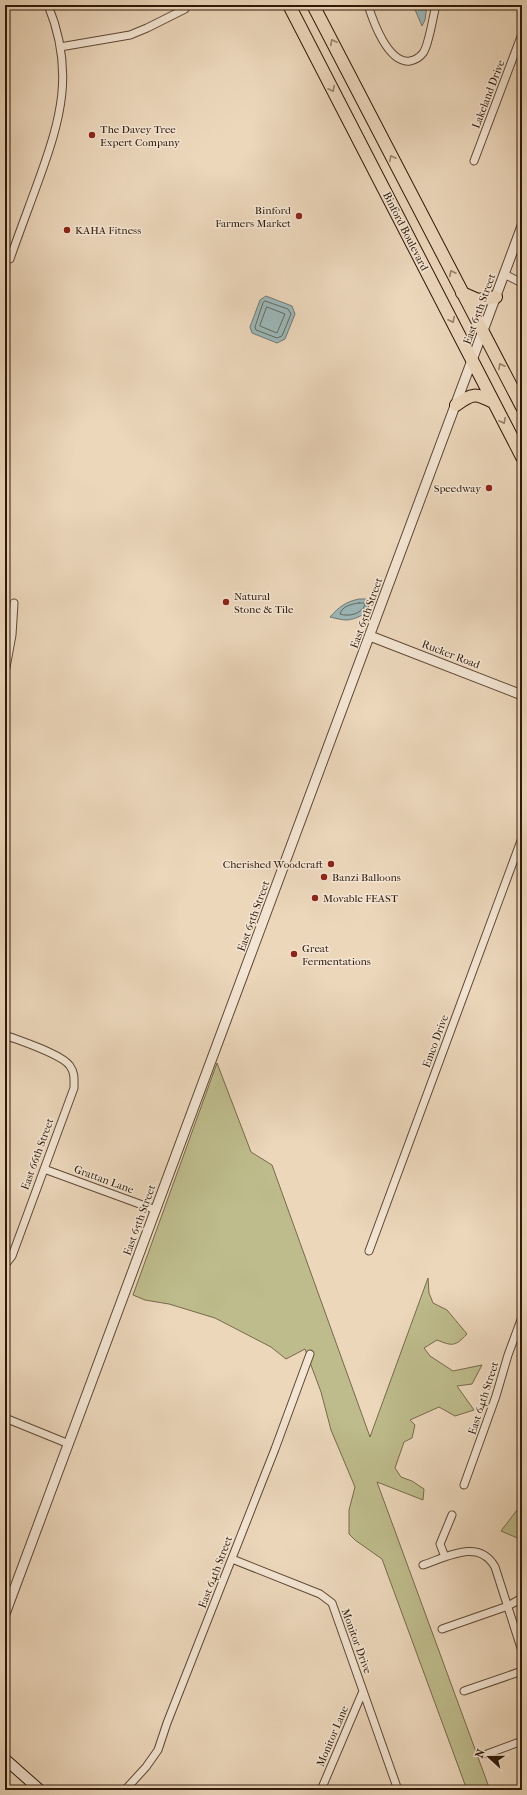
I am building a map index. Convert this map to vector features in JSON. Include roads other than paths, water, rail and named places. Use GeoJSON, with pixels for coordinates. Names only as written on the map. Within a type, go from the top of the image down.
{"type":"FeatureCollection","features":[{"type":"Feature","properties":{"kind":"main road","name":"Binford Boulevard"},"geometry":{"type":"LineString","coordinates":[[289,5],[522,458]]}},
{"type":"Feature","properties":{"kind":"main road","name":"Binford Boulevard"},"geometry":{"type":"LineString","coordinates":[[313,5],[482,333],[522,407]]}},
{"type":"Feature","properties":{"kind":"main road"},"geometry":{"type":"LineString","coordinates":[[462,294],[478,300],[496,297]]}},
{"type":"Feature","properties":{"kind":"main road"},"geometry":{"type":"LineString","coordinates":[[456,405],[474,395],[493,402]]}},
{"type":"Feature","properties":{"kind":"main road"},"geometry":{"type":"LineString","coordinates":[[5,1759],[40,1790]]}},
{"type":"Feature","properties":{"kind":"street"},"geometry":{"type":"LineString","coordinates":[[10,259],[51,146],[58,121],[63,67],[60,47],[48,5]]}},
{"type":"Feature","properties":{"kind":"street"},"geometry":{"type":"LineString","coordinates":[[368,5],[379,33],[393,55],[405,61],[418,58],[426,49],[436,5]]}},
{"type":"Feature","properties":{"kind":"street"},"geometry":{"type":"LineString","coordinates":[[60,47],[130,35],[186,9]]}},
{"type":"Feature","properties":{"kind":"street","name":"Lakeland Drive"},"geometry":{"type":"LineString","coordinates":[[474,161],[522,34]]}},
{"type":"Feature","properties":{"kind":"street","name":"East 65th Street"},"geometry":{"type":"LineString","coordinates":[[5,1614],[473,362],[482,333],[522,226]]}},
{"type":"Feature","properties":{"kind":"street"},"geometry":{"type":"LineString","coordinates":[[504,274],[522,283]]}},
{"type":"Feature","properties":{"kind":"street"},"geometry":{"type":"LineString","coordinates":[[5,673],[12,635],[14,603]]}},
{"type":"Feature","properties":{"kind":"street","name":"Rucker Road"},"geometry":{"type":"LineString","coordinates":[[370,636],[522,695]]}},
{"type":"Feature","properties":{"kind":"street","name":"Emco Drive"},"geometry":{"type":"LineString","coordinates":[[369,1252],[522,838]]}},
{"type":"Feature","properties":{"kind":"street","name":"East 66th Street"},"geometry":{"type":"LineString","coordinates":[[5,1035],[60,1057],[67,1062],[73,1070],[74,1088],[10,1259],[5,1265]]}},
{"type":"Feature","properties":{"kind":"street","name":"Grattan Lane"},"geometry":{"type":"LineString","coordinates":[[44,1168],[156,1210]]}},
{"type":"Feature","properties":{"kind":"street","name":"East 64th Street"},"geometry":{"type":"LineString","coordinates":[[464,1485],[496,1396],[508,1354],[522,1317]]}},
{"type":"Feature","properties":{"kind":"street","name":"East 64th Street"},"geometry":{"type":"LineString","coordinates":[[126,1790],[146,1767],[160,1746],[310,1354]]}},
{"type":"Feature","properties":{"kind":"street"},"geometry":{"type":"LineString","coordinates":[[5,1418],[69,1444]]}},
{"type":"Feature","properties":{"kind":"street"},"geometry":{"type":"LineString","coordinates":[[445,1557],[440,1544],[452,1515]]}},
{"type":"Feature","properties":{"kind":"street"},"geometry":{"type":"LineString","coordinates":[[423,1565],[445,1557],[469,1551],[478,1552],[486,1556],[495,1568],[522,1651]]}},
{"type":"Feature","properties":{"kind":"street","name":"Monitor Drive"},"geometry":{"type":"LineString","coordinates":[[232,1559],[322,1594],[328,1599],[332,1605],[398,1790]]}},
{"type":"Feature","properties":{"kind":"street"},"geometry":{"type":"LineString","coordinates":[[442,1629],[508,1606],[522,1598]]}},
{"type":"Feature","properties":{"kind":"street"},"geometry":{"type":"LineString","coordinates":[[464,1692],[522,1671]]}},
{"type":"Feature","properties":{"kind":"street","name":"Monitor Lane"},"geometry":{"type":"LineString","coordinates":[[321,1790],[363,1691]]}},
{"type":"Feature","properties":{"kind":"street"},"geometry":{"type":"LineString","coordinates":[[487,1754],[522,1741]]}},
{"type":"Feature","properties":{"kind":"water"},"geometry":{"type":"Polygon","coordinates":[[[413,5],[427,5],[425,20],[422,26],[413,5]]]}},
{"type":"Feature","properties":{"kind":"water"},"geometry":{"type":"Polygon","coordinates":[[[266,296],[292,306],[295,314],[285,339],[277,343],[252,333],[250,327],[260,300],[266,296]]]}},
{"type":"Feature","properties":{"kind":"water"},"geometry":{"type":"Polygon","coordinates":[[[359,599],[367,599],[369,603],[367,611],[364,614],[347,620],[330,617],[343,605],[359,599]]]}},
{"type":"Feature","properties":{"kind":"place","name":"The Davey Tree Expert Company"},"geometry":{"type":"Point","coordinates":[92,135]}},
{"type":"Feature","properties":{"kind":"place","name":"Binford Farmers Market"},"geometry":{"type":"Point","coordinates":[299,216]}},
{"type":"Feature","properties":{"kind":"place","name":"KAHA Fitness"},"geometry":{"type":"Point","coordinates":[67,230]}},
{"type":"Feature","properties":{"kind":"place","name":"Speedway"},"geometry":{"type":"Point","coordinates":[489,488]}},
{"type":"Feature","properties":{"kind":"place","name":"Natural Stone & Tile"},"geometry":{"type":"Point","coordinates":[226,602]}},
{"type":"Feature","properties":{"kind":"place","name":"Cherished Woodcraft"},"geometry":{"type":"Point","coordinates":[331,864]}},
{"type":"Feature","properties":{"kind":"place","name":"Banzi Balloons"},"geometry":{"type":"Point","coordinates":[324,877]}},
{"type":"Feature","properties":{"kind":"place","name":"Movable FEAST"},"geometry":{"type":"Point","coordinates":[315,898]}},
{"type":"Feature","properties":{"kind":"place","name":"Great Fermentations"},"geometry":{"type":"Point","coordinates":[294,954]}}]}
